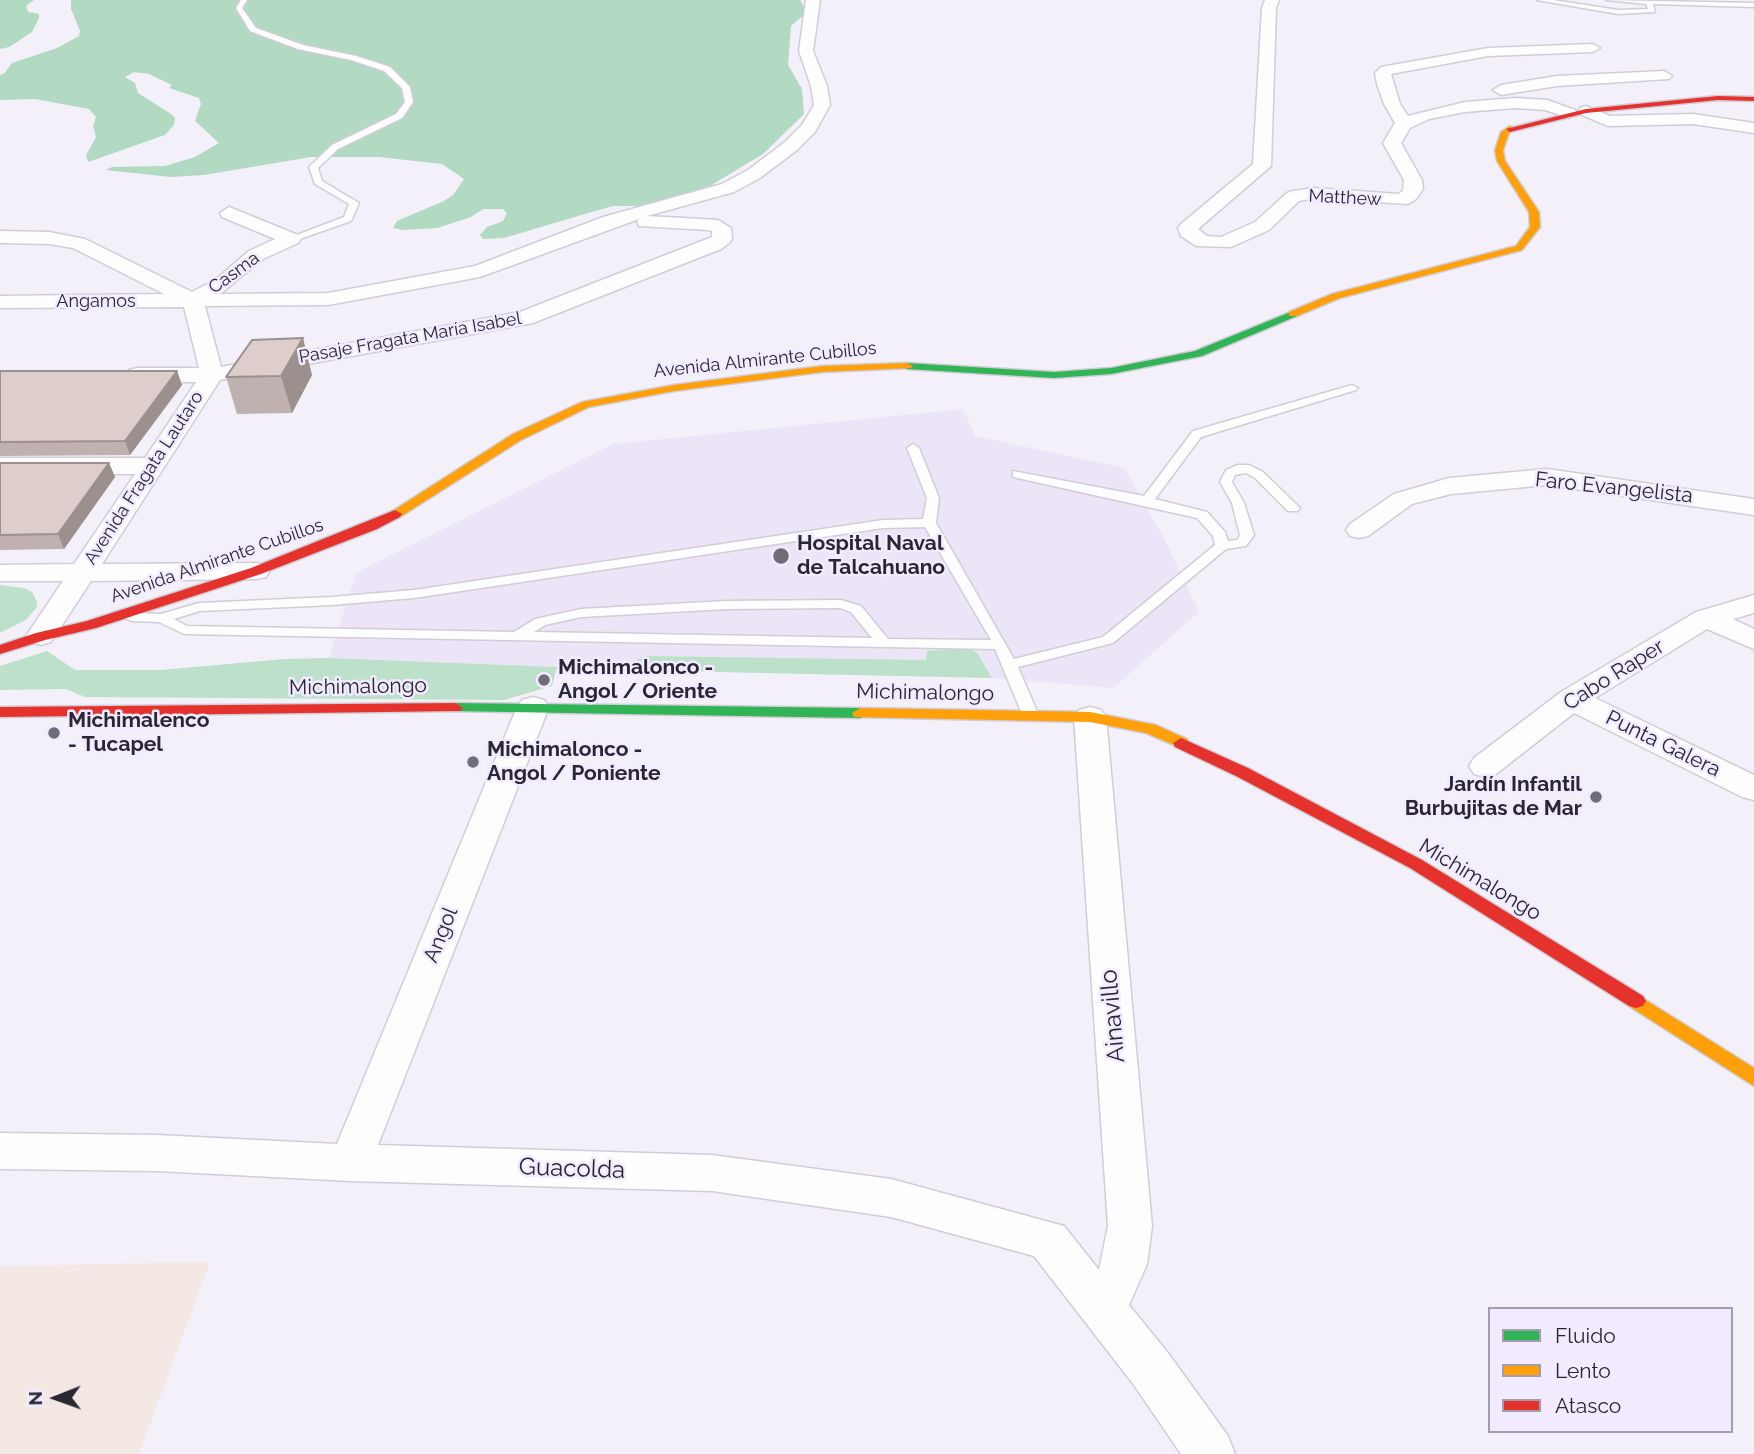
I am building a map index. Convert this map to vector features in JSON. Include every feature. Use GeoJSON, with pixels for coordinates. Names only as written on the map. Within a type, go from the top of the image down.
{"type":"FeatureCollection","features":[{"type":"Feature","properties":{"kind":"street","name":"Pasaje Fragata María Isabel"},"geometry":{"type":"LineString","coordinates":[[193,301],[328,299],[467,273],[610,221],[728,188],[754,174],[790,146],[809,128],[822,105],[819,86],[806,51],[813,0]]}},
{"type":"Feature","properties":{"kind":"street","name":"Matthew"},"geometry":{"type":"LineString","coordinates":[[1272,0],[1269,8],[1262,166],[1188,228],[1191,236],[1203,242],[1224,243],[1262,226],[1293,197],[1314,193],[1401,200],[1410,195],[1414,188],[1413,180],[1392,143],[1395,134],[1404,124]]}},
{"type":"Feature","properties":{"kind":"street"},"geometry":{"type":"LineString","coordinates":[[1593,48],[1488,52],[1386,70],[1383,73],[1392,104],[1404,124],[1424,115],[1465,107],[1528,103],[1547,105],[1608,121],[1693,119],[1754,128]]}},
{"type":"Feature","properties":{"kind":"street"},"geometry":{"type":"LineString","coordinates":[[1465,107],[1462,103],[1475,98],[1540,83],[1664,76]]}},
{"type":"Feature","properties":{"kind":"street","name":"Avenida Almirante Cubillos"},"geometry":{"type":"LineString","coordinates":[[0,650],[114,617],[256,570],[372,526],[409,506],[517,437],[586,404],[674,388],[864,366],[898,365],[1029,375],[1111,371],[1198,354],[1336,296],[1519,248],[1535,227],[1534,212],[1502,161],[1499,150],[1505,132],[1515,125],[1577,112],[1708,99],[1754,99]]}},
{"type":"Feature","properties":{"kind":"street","name":"Casma"},"geometry":{"type":"LineString","coordinates":[[229,214],[290,239]]}},
{"type":"Feature","properties":{"kind":"street","name":"Pasaje Fragata María Isabel"},"geometry":{"type":"LineString","coordinates":[[212,375],[525,318],[714,245],[723,239],[721,228],[711,224],[610,221]]}},
{"type":"Feature","properties":{"kind":"street"},"geometry":{"type":"LineString","coordinates":[[0,237],[50,238],[78,243],[193,301]]}},
{"type":"Feature","properties":{"kind":"street","name":"Casma"},"geometry":{"type":"LineString","coordinates":[[193,301],[222,284],[256,255],[290,239]]}},
{"type":"Feature","properties":{"kind":"street","name":"Avenida Fragata Lautaro"},"geometry":{"type":"LineString","coordinates":[[41,636],[212,375],[193,301]]}},
{"type":"Feature","properties":{"kind":"street","name":"Angamos"},"geometry":{"type":"LineString","coordinates":[[0,302],[193,301]]}},
{"type":"Feature","properties":{"kind":"street"},"geometry":{"type":"LineString","coordinates":[[119,375],[212,375]]}},
{"type":"Feature","properties":{"kind":"street"},"geometry":{"type":"LineString","coordinates":[[0,466],[151,466]]}},
{"type":"Feature","properties":{"kind":"street","name":"Faro Evangelista"},"geometry":{"type":"LineString","coordinates":[[1359,530],[1403,499],[1449,486],[1547,477],[1754,507]]}},
{"type":"Feature","properties":{"kind":"street","name":"Avenida Fragata Lautaro"},"geometry":{"type":"LineString","coordinates":[[0,573],[256,570]]}},
{"type":"Feature","properties":{"kind":"street","name":"Cabo Raper"},"geometry":{"type":"LineString","coordinates":[[1485,766],[1572,699],[1706,618],[1754,604]]}},
{"type":"Feature","properties":{"kind":"street"},"geometry":{"type":"LineString","coordinates":[[1706,618],[1754,640]]}},
{"type":"Feature","properties":{"kind":"street","name":"Punta Galera"},"geometry":{"type":"LineString","coordinates":[[1572,699],[1754,789]]}},
{"type":"Feature","properties":{"kind":"street","name":"Michimalongo"},"geometry":{"type":"LineString","coordinates":[[0,712],[533,707],[1090,717],[1150,729],[1242,772],[1416,864],[1593,973],[1754,1078]]}},
{"type":"Feature","properties":{"kind":"street","name":"Angol"},"geometry":{"type":"LineString","coordinates":[[350,1163],[533,707]]}},
{"type":"Feature","properties":{"kind":"street","name":"Ainavillo"},"geometry":{"type":"LineString","coordinates":[[1090,717],[1130,1226],[1125,1264],[1103,1311]]}},
{"type":"Feature","properties":{"kind":"street","name":"Guacolda"},"geometry":{"type":"LineString","coordinates":[[0,1151],[157,1153],[350,1163],[712,1173],[891,1198],[1048,1240],[1151,1369],[1210,1454]]}},
{"type":"Feature","properties":{"kind":"lane"},"geometry":{"type":"LineString","coordinates":[[244,0],[239,8],[253,29],[301,47],[353,58],[387,69],[406,87],[409,102],[398,116],[335,147],[313,167],[318,183],[354,203],[348,219],[290,239]]}},
{"type":"Feature","properties":{"kind":"lane"},"geometry":{"type":"LineString","coordinates":[[1540,0],[1618,12],[1646,13],[1653,11],[1648,2]]}},
{"type":"Feature","properties":{"kind":"lane"},"geometry":{"type":"LineString","coordinates":[[1609,0],[1754,5]]}},
{"type":"Feature","properties":{"kind":"lane"},"geometry":{"type":"LineString","coordinates":[[1147,501],[1197,434],[1352,388]]}},
{"type":"Feature","properties":{"kind":"lane"},"geometry":{"type":"LineString","coordinates":[[914,448],[933,498],[929,523],[1000,645],[1031,716]]}},
{"type":"Feature","properties":{"kind":"lane"},"geometry":{"type":"LineString","coordinates":[[1009,665],[1108,640],[1223,546],[1241,543],[1247,535],[1238,503],[1226,482],[1230,473],[1238,469],[1249,469],[1259,475],[1293,508]]}},
{"type":"Feature","properties":{"kind":"lane"},"geometry":{"type":"LineString","coordinates":[[1017,474],[1147,501],[1202,516],[1220,535],[1223,546]]}},
{"type":"Feature","properties":{"kind":"lane"},"geometry":{"type":"LineString","coordinates":[[114,617],[162,618],[199,607],[332,601],[414,593],[883,524],[929,523]]}},
{"type":"Feature","properties":{"kind":"lane"},"geometry":{"type":"LineString","coordinates":[[517,636],[540,622],[581,613],[727,605],[841,604],[856,609],[884,643]]}},
{"type":"Feature","properties":{"kind":"lane"},"geometry":{"type":"LineString","coordinates":[[162,618],[184,630],[1000,645]]}},
{"type":"Feature","properties":{"kind":"shaded area","name":"Hospital Naval de Talcahuano"},"geometry":{"type":"Polygon","coordinates":[[[963,409],[975,436],[1124,468],[1165,540],[1199,612],[1113,688],[992,678],[627,670],[329,658],[356,573],[613,444],[963,409]]]}},
{"type":"Feature","properties":{"kind":"shaded area"},"geometry":{"type":"Polygon","coordinates":[[[210,1262],[139,1454],[0,1454],[0,1266],[210,1262]]]}},
{"type":"Feature","properties":{"kind":"green space"},"geometry":{"type":"Polygon","coordinates":[[[0,0],[34,0],[26,6],[28,12],[39,14],[39,18],[32,32],[9,47],[0,49],[0,0]]]}},
{"type":"Feature","properties":{"kind":"green space"},"geometry":{"type":"Polygon","coordinates":[[[71,0],[800,0],[805,8],[804,15],[791,26],[788,65],[802,89],[804,114],[763,154],[705,189],[646,206],[613,206],[504,238],[483,239],[480,235],[487,227],[503,221],[507,213],[503,209],[483,209],[471,217],[437,228],[402,230],[393,228],[397,221],[444,201],[453,195],[464,179],[442,164],[379,157],[311,157],[204,175],[171,177],[105,170],[112,167],[165,166],[195,157],[219,143],[195,121],[201,104],[199,98],[169,88],[172,85],[149,74],[134,72],[125,77],[135,83],[138,93],[171,114],[175,118],[174,125],[165,135],[88,162],[86,155],[96,137],[93,126],[96,117],[89,109],[35,99],[0,100],[0,75],[4,74],[12,63],[57,48],[79,36],[71,0]]]}},
{"type":"Feature","properties":{"kind":"green space"},"geometry":{"type":"Polygon","coordinates":[[[0,585],[24,588],[32,592],[37,607],[26,620],[0,633],[0,585]]]}},
{"type":"Feature","properties":{"kind":"green space"},"geometry":{"type":"Polygon","coordinates":[[[968,648],[977,653],[992,678],[627,670],[628,665],[645,656],[926,660],[927,651],[968,648]]]}},
{"type":"Feature","properties":{"kind":"green space"},"geometry":{"type":"Polygon","coordinates":[[[47,651],[75,670],[161,670],[284,659],[329,658],[557,667],[552,686],[504,700],[85,697],[66,689],[0,690],[0,666],[47,651]]]}},
{"type":"Feature","properties":{"kind":"building"},"geometry":{"type":"Polygon","coordinates":[[[303,338],[281,376],[226,377],[252,340],[303,338]]]}},
{"type":"Feature","properties":{"kind":"building"},"geometry":{"type":"Polygon","coordinates":[[[0,371],[177,371],[125,441],[0,442],[0,371]]]}},
{"type":"Feature","properties":{"kind":"building"},"geometry":{"type":"Polygon","coordinates":[[[0,463],[109,463],[58,534],[0,535],[0,463]]]}},
{"type":"Feature","properties":{"kind":"traffic: fast"},"geometry":{"type":"LineString","coordinates":[[907,366],[1054,375],[1111,371],[1198,354],[1293,314]]}},
{"type":"Feature","properties":{"kind":"traffic: fast"},"geometry":{"type":"LineString","coordinates":[[455,708],[860,713]]}},
{"type":"Feature","properties":{"kind":"traffic: slow"},"geometry":{"type":"LineString","coordinates":[[1293,314],[1336,296],[1519,248],[1535,227],[1534,212],[1501,161],[1499,150],[1505,132],[1510,129]]}},
{"type":"Feature","properties":{"kind":"traffic: slow"},"geometry":{"type":"LineString","coordinates":[[395,514],[517,437],[586,404],[674,388],[822,369],[907,366]]}},
{"type":"Feature","properties":{"kind":"traffic: slow"},"geometry":{"type":"LineString","coordinates":[[860,713],[1090,717],[1150,729],[1181,743]]}},
{"type":"Feature","properties":{"kind":"traffic: slow"},"geometry":{"type":"LineString","coordinates":[[1636,1001],[1754,1078]]}},
{"type":"Feature","properties":{"kind":"traffic: jam"},"geometry":{"type":"LineString","coordinates":[[1510,129],[1586,111],[1718,98],[1754,99]]}},
{"type":"Feature","properties":{"kind":"traffic: jam"},"geometry":{"type":"LineString","coordinates":[[0,650],[41,636],[91,625],[256,571],[372,526],[395,514]]}},
{"type":"Feature","properties":{"kind":"traffic: jam"},"geometry":{"type":"LineString","coordinates":[[0,712],[455,708]]}},
{"type":"Feature","properties":{"kind":"traffic: jam"},"geometry":{"type":"LineString","coordinates":[[1181,743],[1242,772],[1416,864],[1636,1001]]}},
{"type":"Feature","properties":{"kind":"place","name":"Hospital Naval de Talcahuano"},"geometry":{"type":"Point","coordinates":[781,556]}},
{"type":"Feature","properties":{"kind":"place","name":"Michimalonco - Angol / Oriente"},"geometry":{"type":"Point","coordinates":[544,680]}},
{"type":"Feature","properties":{"kind":"place","name":"Michimalenco - Tucapel"},"geometry":{"type":"Point","coordinates":[54,733]}},
{"type":"Feature","properties":{"kind":"place","name":"Michimalonco - Angol / Poniente"},"geometry":{"type":"Point","coordinates":[473,762]}},
{"type":"Feature","properties":{"kind":"place","name":"Jardín Infantil Burbujitas de Mar"},"geometry":{"type":"Point","coordinates":[1596,797]}}]}
